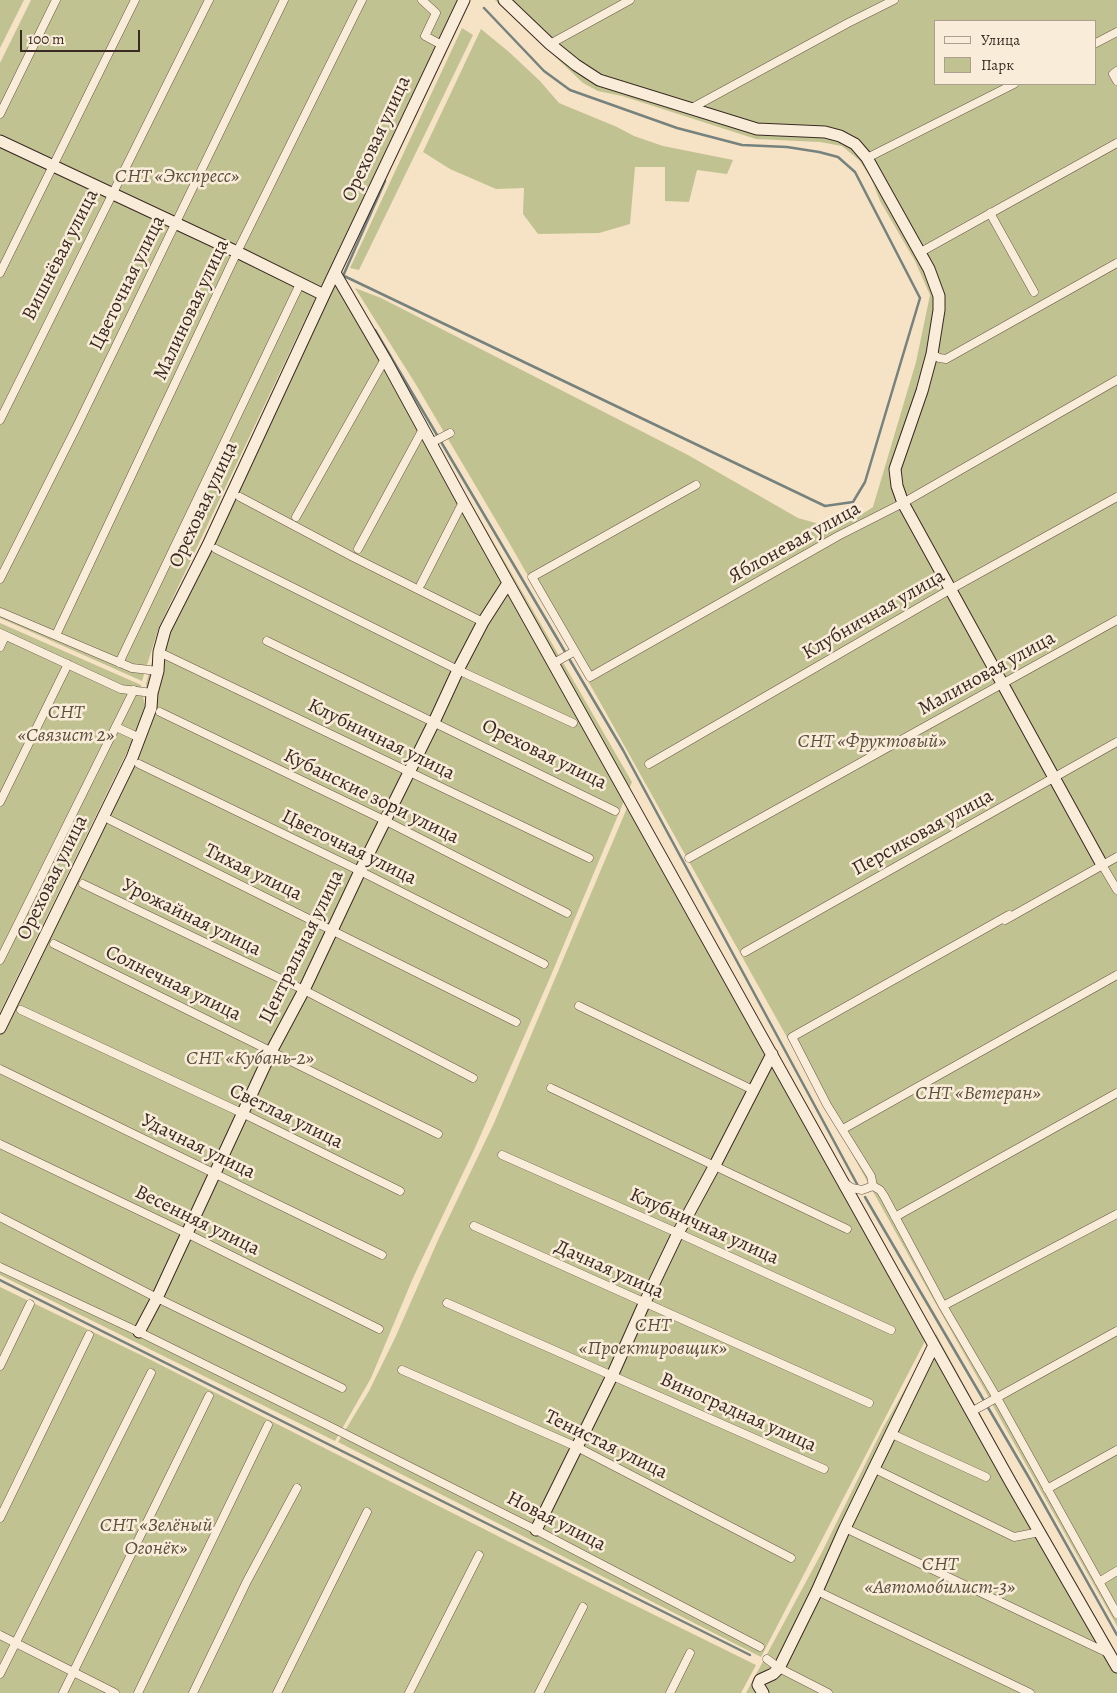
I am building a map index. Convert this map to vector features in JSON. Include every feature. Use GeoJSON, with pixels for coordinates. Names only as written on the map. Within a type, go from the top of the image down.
{"type":"FeatureCollection","features":[{"type":"Feature","properties":{"kind":"street"},"geometry":{"type":"LineString","coordinates":[[0,114],[56,0]]}},
{"type":"Feature","properties":{"kind":"street"},"geometry":{"type":"LineString","coordinates":[[0,273],[135,0]]}},
{"type":"Feature","properties":{"kind":"street","name":"Вишнёвая улица"},"geometry":{"type":"LineString","coordinates":[[0,420],[209,0]]}},
{"type":"Feature","properties":{"kind":"street","name":"Цветочная улица"},"geometry":{"type":"LineString","coordinates":[[0,579],[284,0]]}},
{"type":"Feature","properties":{"kind":"street","name":"Малиновая улица"},"geometry":{"type":"LineString","coordinates":[[56,635],[237,252],[362,0]]}},
{"type":"Feature","properties":{"kind":"street"},"geometry":{"type":"LineString","coordinates":[[422,0],[436,13],[425,36],[442,45]]}},
{"type":"Feature","properties":{"kind":"street"},"geometry":{"type":"LineString","coordinates":[[504,0],[550,44],[576,65],[599,80],[757,129],[825,132],[840,136],[855,144],[867,158],[929,269],[939,296],[939,310],[932,354],[895,470],[897,486],[903,503],[1002,685],[1117,890]]}},
{"type":"Feature","properties":{"kind":"street"},"geometry":{"type":"LineString","coordinates":[[550,44],[630,0]]}},
{"type":"Feature","properties":{"kind":"street"},"geometry":{"type":"LineString","coordinates":[[690,109],[894,0]]}},
{"type":"Feature","properties":{"kind":"street","name":"Ореховая улица"},"geometry":{"type":"LineString","coordinates":[[0,1028],[132,758],[151,708],[152,692],[158,671],[159,652],[165,630],[208,545],[461,1]]}},
{"type":"Feature","properties":{"kind":"street"},"geometry":{"type":"LineString","coordinates":[[1097,42],[1117,32]]}},
{"type":"Feature","properties":{"kind":"street"},"geometry":{"type":"LineString","coordinates":[[1117,72],[1113,74],[1117,81]]}},
{"type":"Feature","properties":{"kind":"street"},"geometry":{"type":"LineString","coordinates":[[867,158],[1012,85]]}},
{"type":"Feature","properties":{"kind":"street"},"geometry":{"type":"LineString","coordinates":[[0,141],[324,295]]}},
{"type":"Feature","properties":{"kind":"street"},"geometry":{"type":"LineString","coordinates":[[919,253],[1117,143]]}},
{"type":"Feature","properties":{"kind":"street"},"geometry":{"type":"LineString","coordinates":[[990,213],[1034,292]]}},
{"type":"Feature","properties":{"kind":"street"},"geometry":{"type":"LineString","coordinates":[[932,354],[946,359],[1117,263]]}},
{"type":"Feature","properties":{"kind":"street"},"geometry":{"type":"LineString","coordinates":[[335,273],[423,428],[436,440],[463,502],[971,1412],[1117,1667]]}},
{"type":"Feature","properties":{"kind":"street","name":"Ореховая улица"},"geometry":{"type":"LineString","coordinates":[[119,663],[300,284]]}},
{"type":"Feature","properties":{"kind":"street"},"geometry":{"type":"LineString","coordinates":[[296,518],[385,359]]}},
{"type":"Feature","properties":{"kind":"street","name":"Яблоневая улица"},"geometry":{"type":"LineString","coordinates":[[696,485],[532,577],[570,654],[590,677],[838,536],[903,503],[1117,380]]}},
{"type":"Feature","properties":{"kind":"street"},"geometry":{"type":"LineString","coordinates":[[358,549],[423,428]]}},
{"type":"Feature","properties":{"kind":"street"},"geometry":{"type":"LineString","coordinates":[[436,440],[450,433]]}},
{"type":"Feature","properties":{"kind":"street"},"geometry":{"type":"LineString","coordinates":[[240,497],[354,558],[483,622]]}},
{"type":"Feature","properties":{"kind":"street","name":"Клубничная улица"},"geometry":{"type":"LineString","coordinates":[[649,764],[951,590],[1117,498]]}},
{"type":"Feature","properties":{"kind":"street"},"geometry":{"type":"LineString","coordinates":[[421,584],[463,502]]}},
{"type":"Feature","properties":{"kind":"street"},"geometry":{"type":"LineString","coordinates":[[216,549],[458,670],[574,723]]}},
{"type":"Feature","properties":{"kind":"street","name":"Центральная улица"},"geometry":{"type":"LineString","coordinates":[[139,1332],[157,1298],[272,1050],[304,990],[458,670],[483,622],[508,583]]}},
{"type":"Feature","properties":{"kind":"street"},"geometry":{"type":"LineString","coordinates":[[0,612],[132,668],[158,671]]}},
{"type":"Feature","properties":{"kind":"street","name":"Малиновая улица"},"geometry":{"type":"LineString","coordinates":[[689,858],[1117,620]]}},
{"type":"Feature","properties":{"kind":"street"},"geometry":{"type":"LineString","coordinates":[[0,647],[3,634],[121,688],[152,692]]}},
{"type":"Feature","properties":{"kind":"street","name":"Ореховая улица"},"geometry":{"type":"LineString","coordinates":[[267,641],[615,811]]}},
{"type":"Feature","properties":{"kind":"street","name":"Клубничная улица"},"geometry":{"type":"LineString","coordinates":[[159,652],[589,858]]}},
{"type":"Feature","properties":{"kind":"street"},"geometry":{"type":"LineString","coordinates":[[554,663],[570,654]]}},
{"type":"Feature","properties":{"kind":"street"},"geometry":{"type":"LineString","coordinates":[[0,802],[68,664]]}},
{"type":"Feature","properties":{"kind":"street"},"geometry":{"type":"LineString","coordinates":[[0,960],[134,690]]}},
{"type":"Feature","properties":{"kind":"street","name":"Кубанские зори улица"},"geometry":{"type":"LineString","coordinates":[[160,712],[386,821],[567,913]]}},
{"type":"Feature","properties":{"kind":"street"},"geometry":{"type":"LineString","coordinates":[[116,727],[140,738]]}},
{"type":"Feature","properties":{"kind":"street","name":"Персиковая улица"},"geometry":{"type":"LineString","coordinates":[[745,952],[1117,742]]}},
{"type":"Feature","properties":{"kind":"street","name":"Цветочная улица"},"geometry":{"type":"LineString","coordinates":[[139,764],[360,871],[544,964]]}},
{"type":"Feature","properties":{"kind":"street","name":"Тихая улица"},"geometry":{"type":"LineString","coordinates":[[110,820],[516,1022]]}},
{"type":"Feature","properties":{"kind":"street"},"geometry":{"type":"LineString","coordinates":[[1053,890],[1117,856]]}},
{"type":"Feature","properties":{"kind":"street"},"geometry":{"type":"LineString","coordinates":[[792,1038],[1102,864]]}},
{"type":"Feature","properties":{"kind":"street","name":"Урожайная улица"},"geometry":{"type":"LineString","coordinates":[[83,884],[304,990],[473,1078]]}},
{"type":"Feature","properties":{"kind":"street"},"geometry":{"type":"LineString","coordinates":[[792,1038],[1009,915]]}},
{"type":"Feature","properties":{"kind":"street","name":"Солнечная улица"},"geometry":{"type":"LineString","coordinates":[[54,944],[272,1050],[438,1134]]}},
{"type":"Feature","properties":{"kind":"street"},"geometry":{"type":"LineString","coordinates":[[843,1129],[1117,975]]}},
{"type":"Feature","properties":{"kind":"street"},"geometry":{"type":"LineString","coordinates":[[579,1006],[753,1090]]}},
{"type":"Feature","properties":{"kind":"street","name":"Светлая улица"},"geometry":{"type":"LineString","coordinates":[[21,1010],[242,1113],[400,1191]]}},
{"type":"Feature","properties":{"kind":"street"},"geometry":{"type":"LineString","coordinates":[[792,1038],[828,1105],[871,1176],[873,1186],[880,1190],[943,1306],[997,1398],[1117,1614]]}},
{"type":"Feature","properties":{"kind":"street"},"geometry":{"type":"LineString","coordinates":[[536,1530],[612,1376],[678,1233],[772,1054]]}},
{"type":"Feature","properties":{"kind":"street","name":"Удачная улица"},"geometry":{"type":"LineString","coordinates":[[0,1069],[382,1255]]}},
{"type":"Feature","properties":{"kind":"street"},"geometry":{"type":"LineString","coordinates":[[551,1088],[848,1229]]}},
{"type":"Feature","properties":{"kind":"street"},"geometry":{"type":"LineString","coordinates":[[895,1217],[1117,1093]]}},
{"type":"Feature","properties":{"kind":"street","name":"Весенняя улица"},"geometry":{"type":"LineString","coordinates":[[0,1144],[379,1328]]}},
{"type":"Feature","properties":{"kind":"street","name":"Клубничная улица"},"geometry":{"type":"LineString","coordinates":[[502,1155],[891,1330]]}},
{"type":"Feature","properties":{"kind":"street"},"geometry":{"type":"LineString","coordinates":[[843,1181],[852,1188],[862,1190],[873,1186]]}},
{"type":"Feature","properties":{"kind":"street"},"geometry":{"type":"LineString","coordinates":[[943,1306],[1117,1214]]}},
{"type":"Feature","properties":{"kind":"street"},"geometry":{"type":"LineString","coordinates":[[0,1217],[157,1298],[342,1388]]}},
{"type":"Feature","properties":{"kind":"street","name":"Дачная улица"},"geometry":{"type":"LineString","coordinates":[[474,1226],[644,1304],[869,1403]]}},
{"type":"Feature","properties":{"kind":"street","name":"Новая улица"},"geometry":{"type":"LineString","coordinates":[[0,1267],[139,1332],[335,1428],[760,1647]]}},
{"type":"Feature","properties":{"kind":"street","name":"Виноградная улица"},"geometry":{"type":"LineString","coordinates":[[447,1303],[824,1469]]}},
{"type":"Feature","properties":{"kind":"street"},"geometry":{"type":"LineString","coordinates":[[0,1366],[30,1304]]}},
{"type":"Feature","properties":{"kind":"street"},"geometry":{"type":"LineString","coordinates":[[971,1412],[1117,1331]]}},
{"type":"Feature","properties":{"kind":"street"},"geometry":{"type":"LineString","coordinates":[[0,1518],[89,1335]]}},
{"type":"Feature","properties":{"kind":"street"},"geometry":{"type":"LineString","coordinates":[[763,1693],[758,1685],[760,1680],[772,1674],[778,1668],[818,1591],[845,1528],[934,1345]]}},
{"type":"Feature","properties":{"kind":"street","name":"Тенистая улица"},"geometry":{"type":"LineString","coordinates":[[402,1370],[577,1447],[791,1558]]}},
{"type":"Feature","properties":{"kind":"street"},"geometry":{"type":"LineString","coordinates":[[0,1674],[151,1373]]}},
{"type":"Feature","properties":{"kind":"street"},"geometry":{"type":"LineString","coordinates":[[63,1693],[209,1396]]}},
{"type":"Feature","properties":{"kind":"street"},"geometry":{"type":"LineString","coordinates":[[138,1693],[268,1425]]}},
{"type":"Feature","properties":{"kind":"street"},"geometry":{"type":"LineString","coordinates":[[892,1434],[986,1476]]}},
{"type":"Feature","properties":{"kind":"street"},"geometry":{"type":"LineString","coordinates":[[1047,1489],[1117,1450]]}},
{"type":"Feature","properties":{"kind":"street"},"geometry":{"type":"LineString","coordinates":[[875,1469],[1014,1536],[1040,1532]]}},
{"type":"Feature","properties":{"kind":"street"},"geometry":{"type":"LineString","coordinates":[[193,1693],[247,1581],[297,1488]]}},
{"type":"Feature","properties":{"kind":"street"},"geometry":{"type":"LineString","coordinates":[[277,1693],[367,1512]]}},
{"type":"Feature","properties":{"kind":"street"},"geometry":{"type":"LineString","coordinates":[[845,1528],[1110,1654]]}},
{"type":"Feature","properties":{"kind":"street"},"geometry":{"type":"LineString","coordinates":[[409,1693],[479,1555]]}},
{"type":"Feature","properties":{"kind":"street"},"geometry":{"type":"LineString","coordinates":[[1099,1582],[1117,1571]]}},
{"type":"Feature","properties":{"kind":"street"},"geometry":{"type":"LineString","coordinates":[[818,1591],[1030,1693]]}},
{"type":"Feature","properties":{"kind":"street"},"geometry":{"type":"LineString","coordinates":[[539,1693],[583,1606]]}},
{"type":"Feature","properties":{"kind":"street"},"geometry":{"type":"LineString","coordinates":[[0,1635],[115,1693]]}},
{"type":"Feature","properties":{"kind":"street"},"geometry":{"type":"LineString","coordinates":[[670,1693],[690,1653]]}},
{"type":"Feature","properties":{"kind":"street"},"geometry":{"type":"LineString","coordinates":[[767,1659],[778,1668],[828,1693]]}},
{"type":"Feature","properties":{"kind":"green space"},"geometry":{"type":"Polygon","coordinates":[[[0,0],[24,0],[0,48],[0,0]]]}},
{"type":"Feature","properties":{"kind":"green space","name":"СНТ «Экспресс»"},"geometry":{"type":"Polygon","coordinates":[[[31,0],[457,0],[159,627],[142,681],[0,618],[0,63],[31,0]]]}},
{"type":"Feature","properties":{"kind":"green space","name":"СНТ «Фруктовый»"},"geometry":{"type":"Polygon","coordinates":[[[495,0],[1117,0],[1117,1334],[992,1403],[507,539],[415,383],[355,288],[381,298],[688,455],[798,518],[830,527],[853,520],[873,507],[916,362],[930,295],[915,261],[880,201],[871,178],[859,160],[842,146],[820,142],[756,139],[622,96],[598,91],[583,83],[495,0]]]}},
{"type":"Feature","properties":{"kind":"green space"},"geometry":{"type":"Polygon","coordinates":[[[462,28],[473,35],[359,270],[350,268],[462,28]]]}},
{"type":"Feature","properties":{"kind":"green space"},"geometry":{"type":"Polygon","coordinates":[[[481,29],[540,81],[559,103],[634,136],[663,146],[733,160],[727,174],[697,170],[689,202],[665,201],[665,167],[635,167],[630,224],[599,233],[538,234],[523,214],[524,188],[496,189],[450,169],[423,152],[481,29]]]}},
{"type":"Feature","properties":{"kind":"green space","name":"СНТ «Кубань-2»"},"geometry":{"type":"Polygon","coordinates":[[[334,266],[632,782],[549,980],[474,1150],[413,1278],[371,1378],[335,1441],[0,1275],[0,1021],[151,709],[146,684],[157,644],[168,615],[334,266]]]}},
{"type":"Feature","properties":{"kind":"green space","name":"СНТ «Связист 2»"},"geometry":{"type":"Polygon","coordinates":[[[0,623],[141,685],[146,713],[0,1012],[0,623]]]}},
{"type":"Feature","properties":{"kind":"green space","name":"СНТ «Проектировщик»"},"geometry":{"type":"Polygon","coordinates":[[[627,808],[925,1341],[761,1657],[338,1442],[369,1391],[395,1338],[439,1238],[494,1123],[627,808]]]}},
{"type":"Feature","properties":{"kind":"green space","name":"СНТ «Зелёный Огонёк»"},"geometry":{"type":"Polygon","coordinates":[[[0,1287],[147,1358],[756,1665],[741,1693],[0,1693],[0,1287]]]}},
{"type":"Feature","properties":{"kind":"green space","name":"СНТ «Автомобилист-3»"},"geometry":{"type":"Polygon","coordinates":[[[936,1334],[1006,1461],[1117,1654],[1117,1693],[746,1693],[821,1554],[883,1428],[936,1334]]]}},
{"type":"Feature","properties":{"kind":"green space"},"geometry":{"type":"Polygon","coordinates":[[[1117,1335],[1117,1626],[992,1404],[1117,1335]]]}},
{"type":"Feature","properties":{"kind":"waterway"},"geometry":{"type":"LineString","coordinates":[[342,275],[825,506],[853,502],[865,482],[920,298],[855,172],[838,157],[787,147],[742,145],[677,128],[570,90],[544,71],[484,8]]}},
{"type":"Feature","properties":{"kind":"waterway"},"geometry":{"type":"LineString","coordinates":[[343,276],[385,181]]}},
{"type":"Feature","properties":{"kind":"waterway"},"geometry":{"type":"LineString","coordinates":[[375,330],[623,750],[857,1184]]}},
{"type":"Feature","properties":{"kind":"waterway"},"geometry":{"type":"LineString","coordinates":[[865,1197],[1028,1476],[1117,1635]]}},
{"type":"Feature","properties":{"kind":"waterway"},"geometry":{"type":"LineString","coordinates":[[0,1280],[750,1655]]}},
{"type":"Feature","properties":{"kind":"park label","name":"СНТ «Ветеран»"},"geometry":{"type":"Point","coordinates":[978,1094]}}]}
